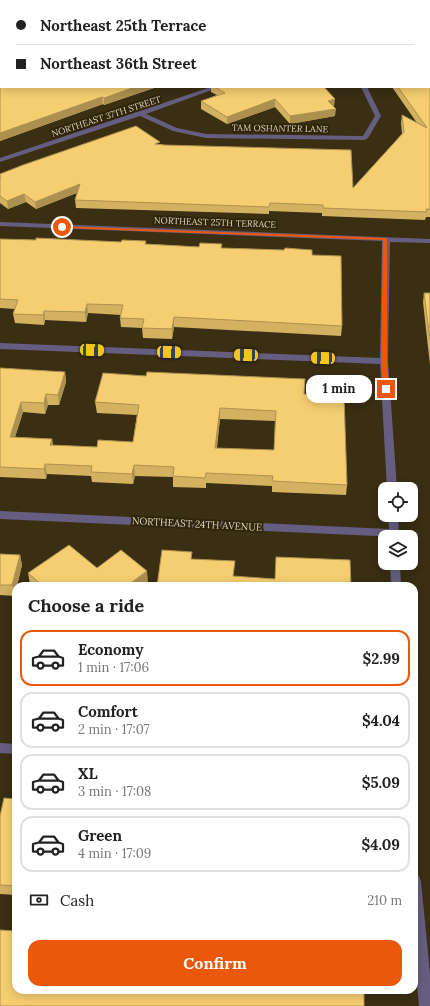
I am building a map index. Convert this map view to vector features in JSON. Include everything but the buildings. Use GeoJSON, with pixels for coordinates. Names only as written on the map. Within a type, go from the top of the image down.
{"type":"FeatureCollection","features":[{"type":"Feature","properties":{"kind":"street","name":"NORTHEAST 37TH STREET"},"geometry":{"type":"LineString","coordinates":[[0,160],[214,88]]}},
{"type":"Feature","properties":{"kind":"street","name":"TAM OSHANTER LANE"},"geometry":{"type":"LineString","coordinates":[[140,114],[175,130],[206,136],[365,138],[378,116],[364,88]]}},
{"type":"Feature","properties":{"kind":"street","name":"NORTHEAST 25TH TERRACE"},"geometry":{"type":"LineString","coordinates":[[0,224],[430,241]]}},
{"type":"Feature","properties":{"kind":"street"},"geometry":{"type":"LineString","coordinates":[[386,239],[384,361],[392,482]]}},
{"type":"Feature","properties":{"kind":"street"},"geometry":{"type":"LineString","coordinates":[[0,346],[384,361]]}},
{"type":"Feature","properties":{"kind":"street","name":"NORTHEAST 24TH AVENUE"},"geometry":{"type":"LineString","coordinates":[[0,515],[378,534]]}},
{"type":"Feature","properties":{"kind":"street"},"geometry":{"type":"LineString","coordinates":[[395,570],[396,582]]}},
{"type":"Feature","properties":{"kind":"street"},"geometry":{"type":"LineString","coordinates":[[0,748],[12,749]]}},
{"type":"Feature","properties":{"kind":"street"},"geometry":{"type":"LineString","coordinates":[[418,923],[426,1006]]}},
{"type":"Feature","properties":{"kind":"route"},"geometry":{"type":"LineString","coordinates":[[62,227],[386,239],[384,361],[386,389]]}}]}
